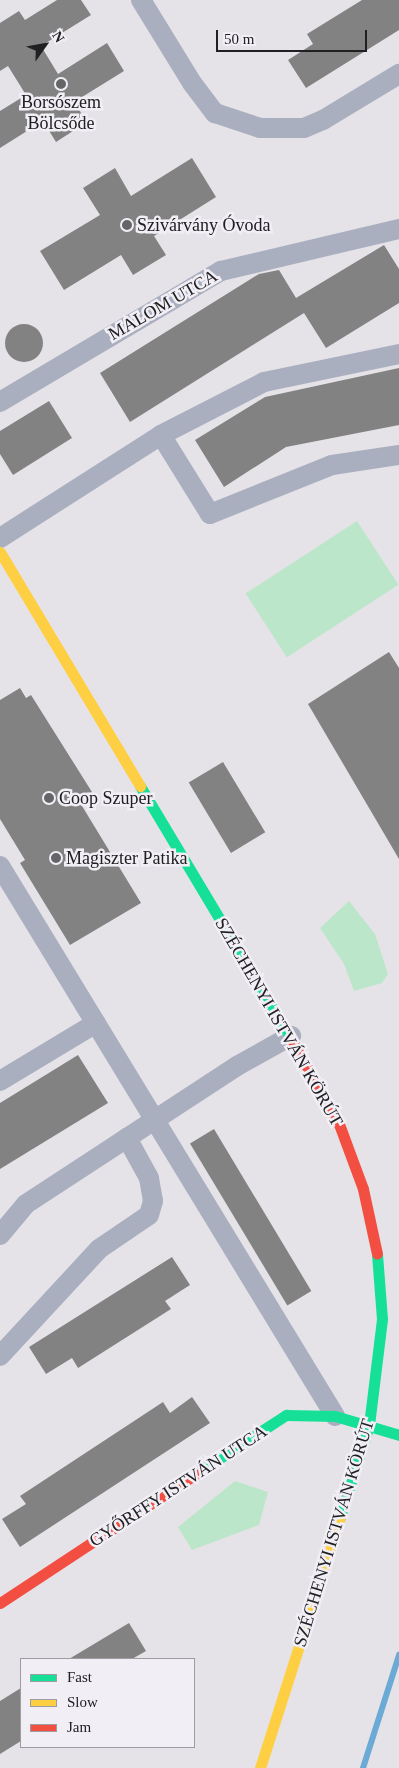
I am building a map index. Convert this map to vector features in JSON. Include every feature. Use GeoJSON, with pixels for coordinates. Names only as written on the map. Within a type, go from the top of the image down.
{"type":"FeatureCollection","features":[{"type":"Feature","properties":{"kind":"street"},"geometry":{"type":"LineString","coordinates":[[141,0],[192,83],[215,113],[260,128],[304,128],[323,120],[399,74]]}},
{"type":"Feature","properties":{"kind":"street","name":"MALOM UTCA"},"geometry":{"type":"LineString","coordinates":[[0,402],[83,351],[221,271],[399,230]]}},
{"type":"Feature","properties":{"kind":"street"},"geometry":{"type":"LineString","coordinates":[[0,538],[161,435],[264,382],[399,354]]}},
{"type":"Feature","properties":{"kind":"street"},"geometry":{"type":"LineString","coordinates":[[161,435],[210,514],[332,465],[399,455]]}},
{"type":"Feature","properties":{"kind":"street","name":"SZÉCHENYI ISTVÁN KÖRÚT"},"geometry":{"type":"LineString","coordinates":[[0,552],[291,1036],[339,1124],[363,1189],[378,1256],[382,1319],[369,1425],[260,1768]]}},
{"type":"Feature","properties":{"kind":"street"},"geometry":{"type":"LineString","coordinates":[[0,866],[335,1416]]}},
{"type":"Feature","properties":{"kind":"street"},"geometry":{"type":"LineString","coordinates":[[0,1081],[96,1023]]}},
{"type":"Feature","properties":{"kind":"street"},"geometry":{"type":"LineString","coordinates":[[0,1235],[26,1204],[237,1066],[291,1036]]}},
{"type":"Feature","properties":{"kind":"street"},"geometry":{"type":"LineString","coordinates":[[0,1356],[100,1249],[149,1215],[154,1201],[149,1178],[127,1138]]}},
{"type":"Feature","properties":{"kind":"street","name":"GYŐRFFY ISTVÁN UTCA"},"geometry":{"type":"LineString","coordinates":[[0,1603],[286,1415],[335,1416],[399,1435]]}},
{"type":"Feature","properties":{"kind":"green space"},"geometry":{"type":"Polygon","coordinates":[[[357,521],[398,585],[287,657],[245,593],[357,521]]]}},
{"type":"Feature","properties":{"kind":"green space"},"geometry":{"type":"Polygon","coordinates":[[[349,901],[375,934],[388,974],[382,983],[354,991],[344,964],[320,928],[349,901]]]}},
{"type":"Feature","properties":{"kind":"green space"},"geometry":{"type":"Polygon","coordinates":[[[235,1481],[268,1492],[259,1525],[192,1550],[178,1527],[235,1481]]]}},
{"type":"Feature","properties":{"kind":"building","name":"Borsószem Bölcsőde"},"geometry":{"type":"Polygon","coordinates":[[[57,0],[81,0],[91,15],[41,46],[58,74],[107,43],[124,71],[74,102],[87,122],[56,142],[43,121],[0,148],[0,111],[26,95],[8,66],[0,71],[0,23],[19,11],[25,20],[57,0]]]}},
{"type":"Feature","properties":{"kind":"building"},"geometry":{"type":"Polygon","coordinates":[[[362,0],[399,0],[399,30],[306,88],[288,60],[313,44],[307,34],[362,0]]]}},
{"type":"Feature","properties":{"kind":"building","name":"Szivárvány Óvoda"},"geometry":{"type":"Polygon","coordinates":[[[192,158],[216,197],[154,236],[166,255],[133,275],[121,255],[64,290],[40,251],[100,215],[83,188],[115,168],[131,196],[192,158]]]}},
{"type":"Feature","properties":{"kind":"building"},"geometry":{"type":"Polygon","coordinates":[[[384,245],[399,269],[399,303],[326,348],[304,313],[130,422],[100,373],[259,274],[279,270],[296,298],[384,245]]]}},
{"type":"Feature","properties":{"kind":"building"},"geometry":{"type":"Polygon","coordinates":[[[24,324],[38,329],[43,343],[38,357],[24,362],[10,357],[5,343],[10,329],[24,324]]]}},
{"type":"Feature","properties":{"kind":"building"},"geometry":{"type":"Polygon","coordinates":[[[399,368],[399,425],[286,447],[224,487],[195,440],[265,397],[399,368]]]}},
{"type":"Feature","properties":{"kind":"building"},"geometry":{"type":"Polygon","coordinates":[[[49,401],[72,438],[13,475],[0,454],[0,431],[49,401]]]}},
{"type":"Feature","properties":{"kind":"building"},"geometry":{"type":"Polygon","coordinates":[[[389,652],[399,668],[399,859],[308,704],[389,652]]]}},
{"type":"Feature","properties":{"kind":"building"},"geometry":{"type":"Polygon","coordinates":[[[20,688],[26,698],[31,695],[92,792],[79,801],[141,903],[70,945],[20,863],[25,860],[0,819],[0,700],[20,688]]]}},
{"type":"Feature","properties":{"kind":"building"},"geometry":{"type":"Polygon","coordinates":[[[223,762],[265,832],[231,853],[189,783],[223,762]]]}},
{"type":"Feature","properties":{"kind":"building"},"geometry":{"type":"Polygon","coordinates":[[[78,1055],[108,1103],[0,1169],[0,1103],[78,1055]]]}},
{"type":"Feature","properties":{"kind":"building"},"geometry":{"type":"Polygon","coordinates":[[[214,1129],[311,1291],[287,1305],[190,1143],[214,1129]]]}},
{"type":"Feature","properties":{"kind":"building"},"geometry":{"type":"Polygon","coordinates":[[[172,1257],[190,1285],[165,1301],[171,1309],[78,1368],[72,1358],[46,1374],[29,1347],[172,1257]]]}},
{"type":"Feature","properties":{"kind":"building"},"geometry":{"type":"Polygon","coordinates":[[[192,1397],[210,1423],[20,1547],[2,1519],[26,1504],[20,1496],[163,1402],[170,1413],[192,1397]]]}},
{"type":"Feature","properties":{"kind":"building"},"geometry":{"type":"Polygon","coordinates":[[[129,1623],[146,1651],[134,1658],[71,1658],[129,1623]]]}},
{"type":"Feature","properties":{"kind":"building"},"geometry":{"type":"Polygon","coordinates":[[[20,1689],[20,1742],[0,1754],[0,1701],[20,1689]]]}},
{"type":"Feature","properties":{"kind":"waterway"},"geometry":{"type":"LineString","coordinates":[[363,1768],[399,1655]]}},
{"type":"Feature","properties":{"kind":"traffic: fast"},"geometry":{"type":"LineString","coordinates":[[140,786],[292,1040]]}},
{"type":"Feature","properties":{"kind":"traffic: fast"},"geometry":{"type":"LineString","coordinates":[[340,1517],[369,1425],[382,1319],[377,1254]]}},
{"type":"Feature","properties":{"kind":"traffic: fast"},"geometry":{"type":"LineString","coordinates":[[200,1471],[286,1415],[335,1416],[399,1435]]}},
{"type":"Feature","properties":{"kind":"traffic: slow"},"geometry":{"type":"LineString","coordinates":[[0,552],[140,786]]}},
{"type":"Feature","properties":{"kind":"traffic: slow"},"geometry":{"type":"LineString","coordinates":[[260,1768],[340,1517]]}},
{"type":"Feature","properties":{"kind":"traffic: jam"},"geometry":{"type":"LineString","coordinates":[[292,1040],[339,1124],[363,1189],[377,1254]]}},
{"type":"Feature","properties":{"kind":"traffic: jam"},"geometry":{"type":"LineString","coordinates":[[0,1603],[200,1471]]}},
{"type":"Feature","properties":{"kind":"place","name":"Borsószem Bölcsőde"},"geometry":{"type":"Point","coordinates":[61,84]}},
{"type":"Feature","properties":{"kind":"place","name":"Szivárvány Óvoda"},"geometry":{"type":"Point","coordinates":[127,225]}},
{"type":"Feature","properties":{"kind":"place","name":"Coop Szuper"},"geometry":{"type":"Point","coordinates":[49,798]}},
{"type":"Feature","properties":{"kind":"place","name":"Magiszter Patika"},"geometry":{"type":"Point","coordinates":[56,858]}}]}
